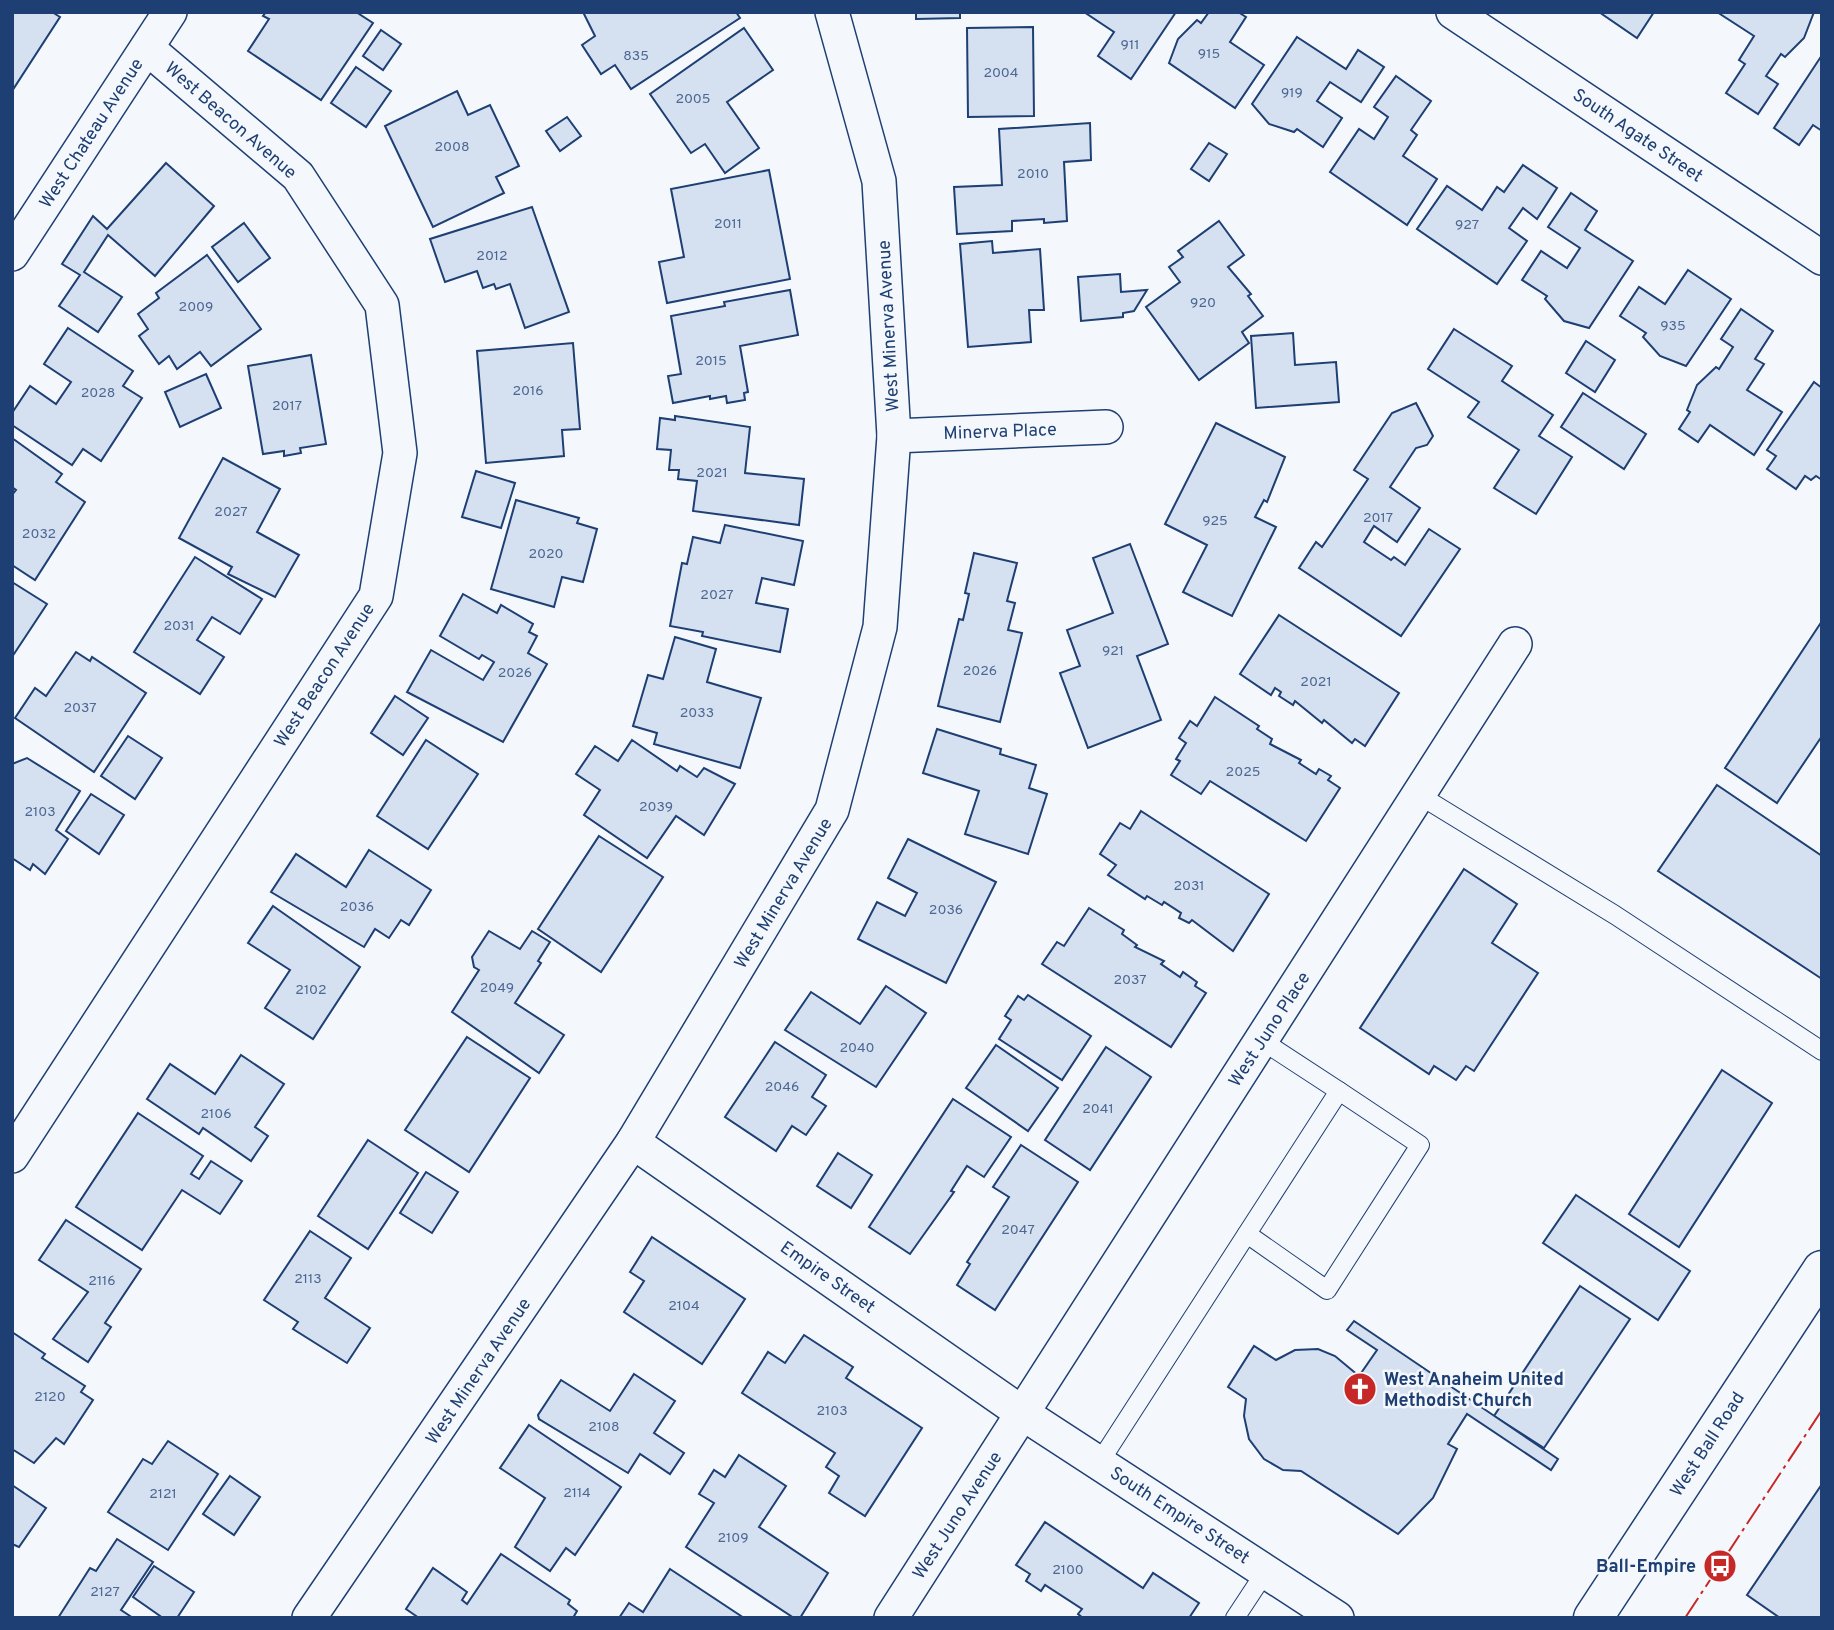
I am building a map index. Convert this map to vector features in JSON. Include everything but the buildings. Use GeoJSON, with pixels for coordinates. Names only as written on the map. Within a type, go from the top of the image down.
{"type":"FeatureCollection","features":[{"type":"Feature","properties":{"kind":"main road","name":"West Ball Road"},"geometry":{"type":"LineString","coordinates":[[1592,1618],[1822,1270]]}},
{"type":"Feature","properties":{"kind":"street","name":"West Chateau Avenue"},"geometry":{"type":"LineString","coordinates":[[12,254],[170,12]]}},
{"type":"Feature","properties":{"kind":"street","name":"West Minerva Avenue"},"geometry":{"type":"LineString","coordinates":[[309,1618],[634,1142],[832,810],[880,627],[894,436],[879,181],[832,12]]}},
{"type":"Feature","properties":{"kind":"street","name":"South Agate Street"},"geometry":{"type":"LineString","coordinates":[[1453,12],[1822,258]]}},
{"type":"Feature","properties":{"kind":"street","name":"West Beacon Avenue"},"geometry":{"type":"LineString","coordinates":[[12,1156],[376,596],[400,453],[382,305],[298,176],[147,48]]}},
{"type":"Feature","properties":{"kind":"street","name":"Minerva Place"},"geometry":{"type":"LineString","coordinates":[[894,436],[1107,427]]}},
{"type":"Feature","properties":{"kind":"street","name":"West Juno Place"},"geometry":{"type":"LineString","coordinates":[[1022,1413],[1515,644]]}},
{"type":"Feature","properties":{"kind":"street","name":"Empire Street"},"geometry":{"type":"LineString","coordinates":[[634,1142],[1022,1413]]}},
{"type":"Feature","properties":{"kind":"street","name":"South Empire Street"},"geometry":{"type":"LineString","coordinates":[[1022,1413],[1337,1618]]}},
{"type":"Feature","properties":{"kind":"street","name":"West Juno Avenue"},"geometry":{"type":"LineString","coordinates":[[891,1618],[1022,1413]]}},
{"type":"Feature","properties":{"kind":"lane"},"geometry":{"type":"LineString","coordinates":[[1419,795],[1615,915],[1822,1051]]}},
{"type":"Feature","properties":{"kind":"lane"},"geometry":{"type":"LineString","coordinates":[[1247,1234],[1327,1290],[1420,1145],[1261,1041]]}},
{"type":"Feature","properties":{"kind":"lane"},"geometry":{"type":"LineString","coordinates":[[1099,1463],[1339,1091]]}},
{"type":"Feature","properties":{"kind":"lane"},"geometry":{"type":"LineString","coordinates":[[1235,1618],[1266,1571]]}},
{"type":"Feature","properties":{"kind":"power"},"geometry":{"type":"LineString","coordinates":[[1685,1618],[1822,1410]]}},
{"type":"Feature","properties":{"kind":"place","name":"West Anaheim United Methodist Church"},"geometry":{"type":"Point","coordinates":[1360,1389]}},
{"type":"Feature","properties":{"kind":"place","name":"Ball-Empire"},"geometry":{"type":"Point","coordinates":[1720,1566]}}]}
